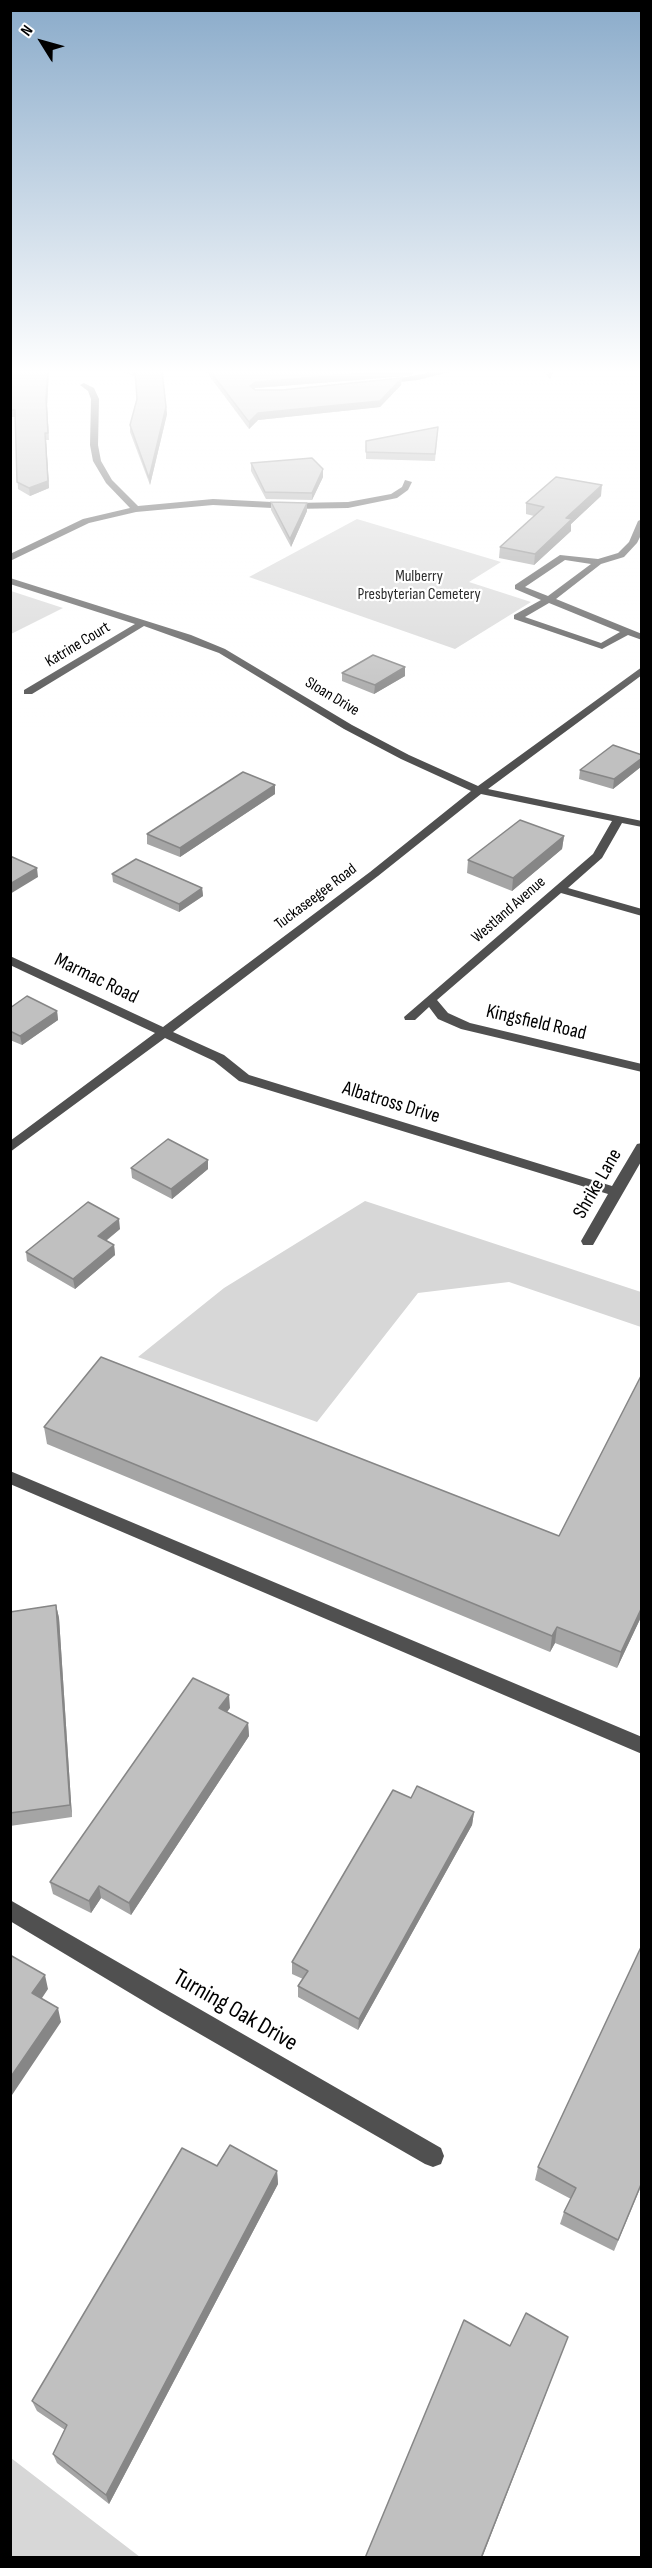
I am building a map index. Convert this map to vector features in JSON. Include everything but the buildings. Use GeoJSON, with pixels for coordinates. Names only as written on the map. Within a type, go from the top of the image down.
{"type":"FeatureCollection","features":[{"type":"Feature","properties":{"kind":"street"},"geometry":{"type":"LineString","coordinates":[[118,490],[136,509]]}},
{"type":"Feature","properties":{"kind":"street"},"geometry":{"type":"LineString","coordinates":[[10,558],[75,525],[136,509],[203,502],[292,506],[348,505],[393,496],[402,490]]}},
{"type":"Feature","properties":{"kind":"street"},"geometry":{"type":"LineString","coordinates":[[627,632],[602,646],[517,617],[548,598],[561,593],[598,562],[621,555],[633,543],[642,521]]}},
{"type":"Feature","properties":{"kind":"street"},"geometry":{"type":"LineString","coordinates":[[598,562],[563,557],[518,587],[642,637]]}},
{"type":"Feature","properties":{"kind":"street","name":"Sloan Drive"},"geometry":{"type":"LineString","coordinates":[[10,582],[143,623],[222,651],[348,727],[405,757],[479,790],[642,824]]}},
{"type":"Feature","properties":{"kind":"street","name":"Katrine Court"},"geometry":{"type":"LineString","coordinates":[[28,692],[143,623]]}},
{"type":"Feature","properties":{"kind":"street","name":"Tuckaseegee Road"},"geometry":{"type":"LineString","coordinates":[[10,1148],[364,881],[479,790],[642,670]]}},
{"type":"Feature","properties":{"kind":"street","name":"Westland Avenue"},"geometry":{"type":"LineString","coordinates":[[410,1017],[598,856],[620,819]]}},
{"type":"Feature","properties":{"kind":"street"},"geometry":{"type":"LineString","coordinates":[[559,890],[642,913]]}},
{"type":"Feature","properties":{"kind":"street","name":"Marmac Road"},"geometry":{"type":"LineString","coordinates":[[10,960],[164,1033]]}},
{"type":"Feature","properties":{"kind":"street","name":"Kingsfield Road"},"geometry":{"type":"LineString","coordinates":[[430,1000],[443,1016],[466,1026],[642,1068]]}},
{"type":"Feature","properties":{"kind":"street","name":"Albatross Drive"},"geometry":{"type":"LineString","coordinates":[[164,1033],[219,1058],[244,1078],[616,1192]]}},
{"type":"Feature","properties":{"kind":"street","name":"Shrike Lane"},"geometry":{"type":"LineString","coordinates":[[588,1241],[642,1147]]}},
{"type":"Feature","properties":{"kind":"street"},"geometry":{"type":"LineString","coordinates":[[10,1478],[642,1746]]}},
{"type":"Feature","properties":{"kind":"street","name":"Turning Oak Drive"},"geometry":{"type":"LineString","coordinates":[[10,1910],[167,2004],[434,2156]]}},
{"type":"Feature","properties":{"kind":"green space","name":"Mulberry Presbyterian Cemetery"},"geometry":{"type":"Polygon","coordinates":[[[357,519],[501,562],[469,582],[531,602],[455,649],[249,577],[357,519]]]}},
{"type":"Feature","properties":{"kind":"green space"},"geometry":{"type":"Polygon","coordinates":[[[11,591],[63,608],[11,634],[11,591]]]}},
{"type":"Feature","properties":{"kind":"green space"},"geometry":{"type":"Polygon","coordinates":[[[365,1201],[641,1292],[641,1327],[509,1282],[418,1293],[317,1422],[138,1357],[224,1288],[365,1201]]]}},
{"type":"Feature","properties":{"kind":"green space"},"geometry":{"type":"Polygon","coordinates":[[[11,2458],[140,2557],[11,2557],[11,2458]]]}}]}
